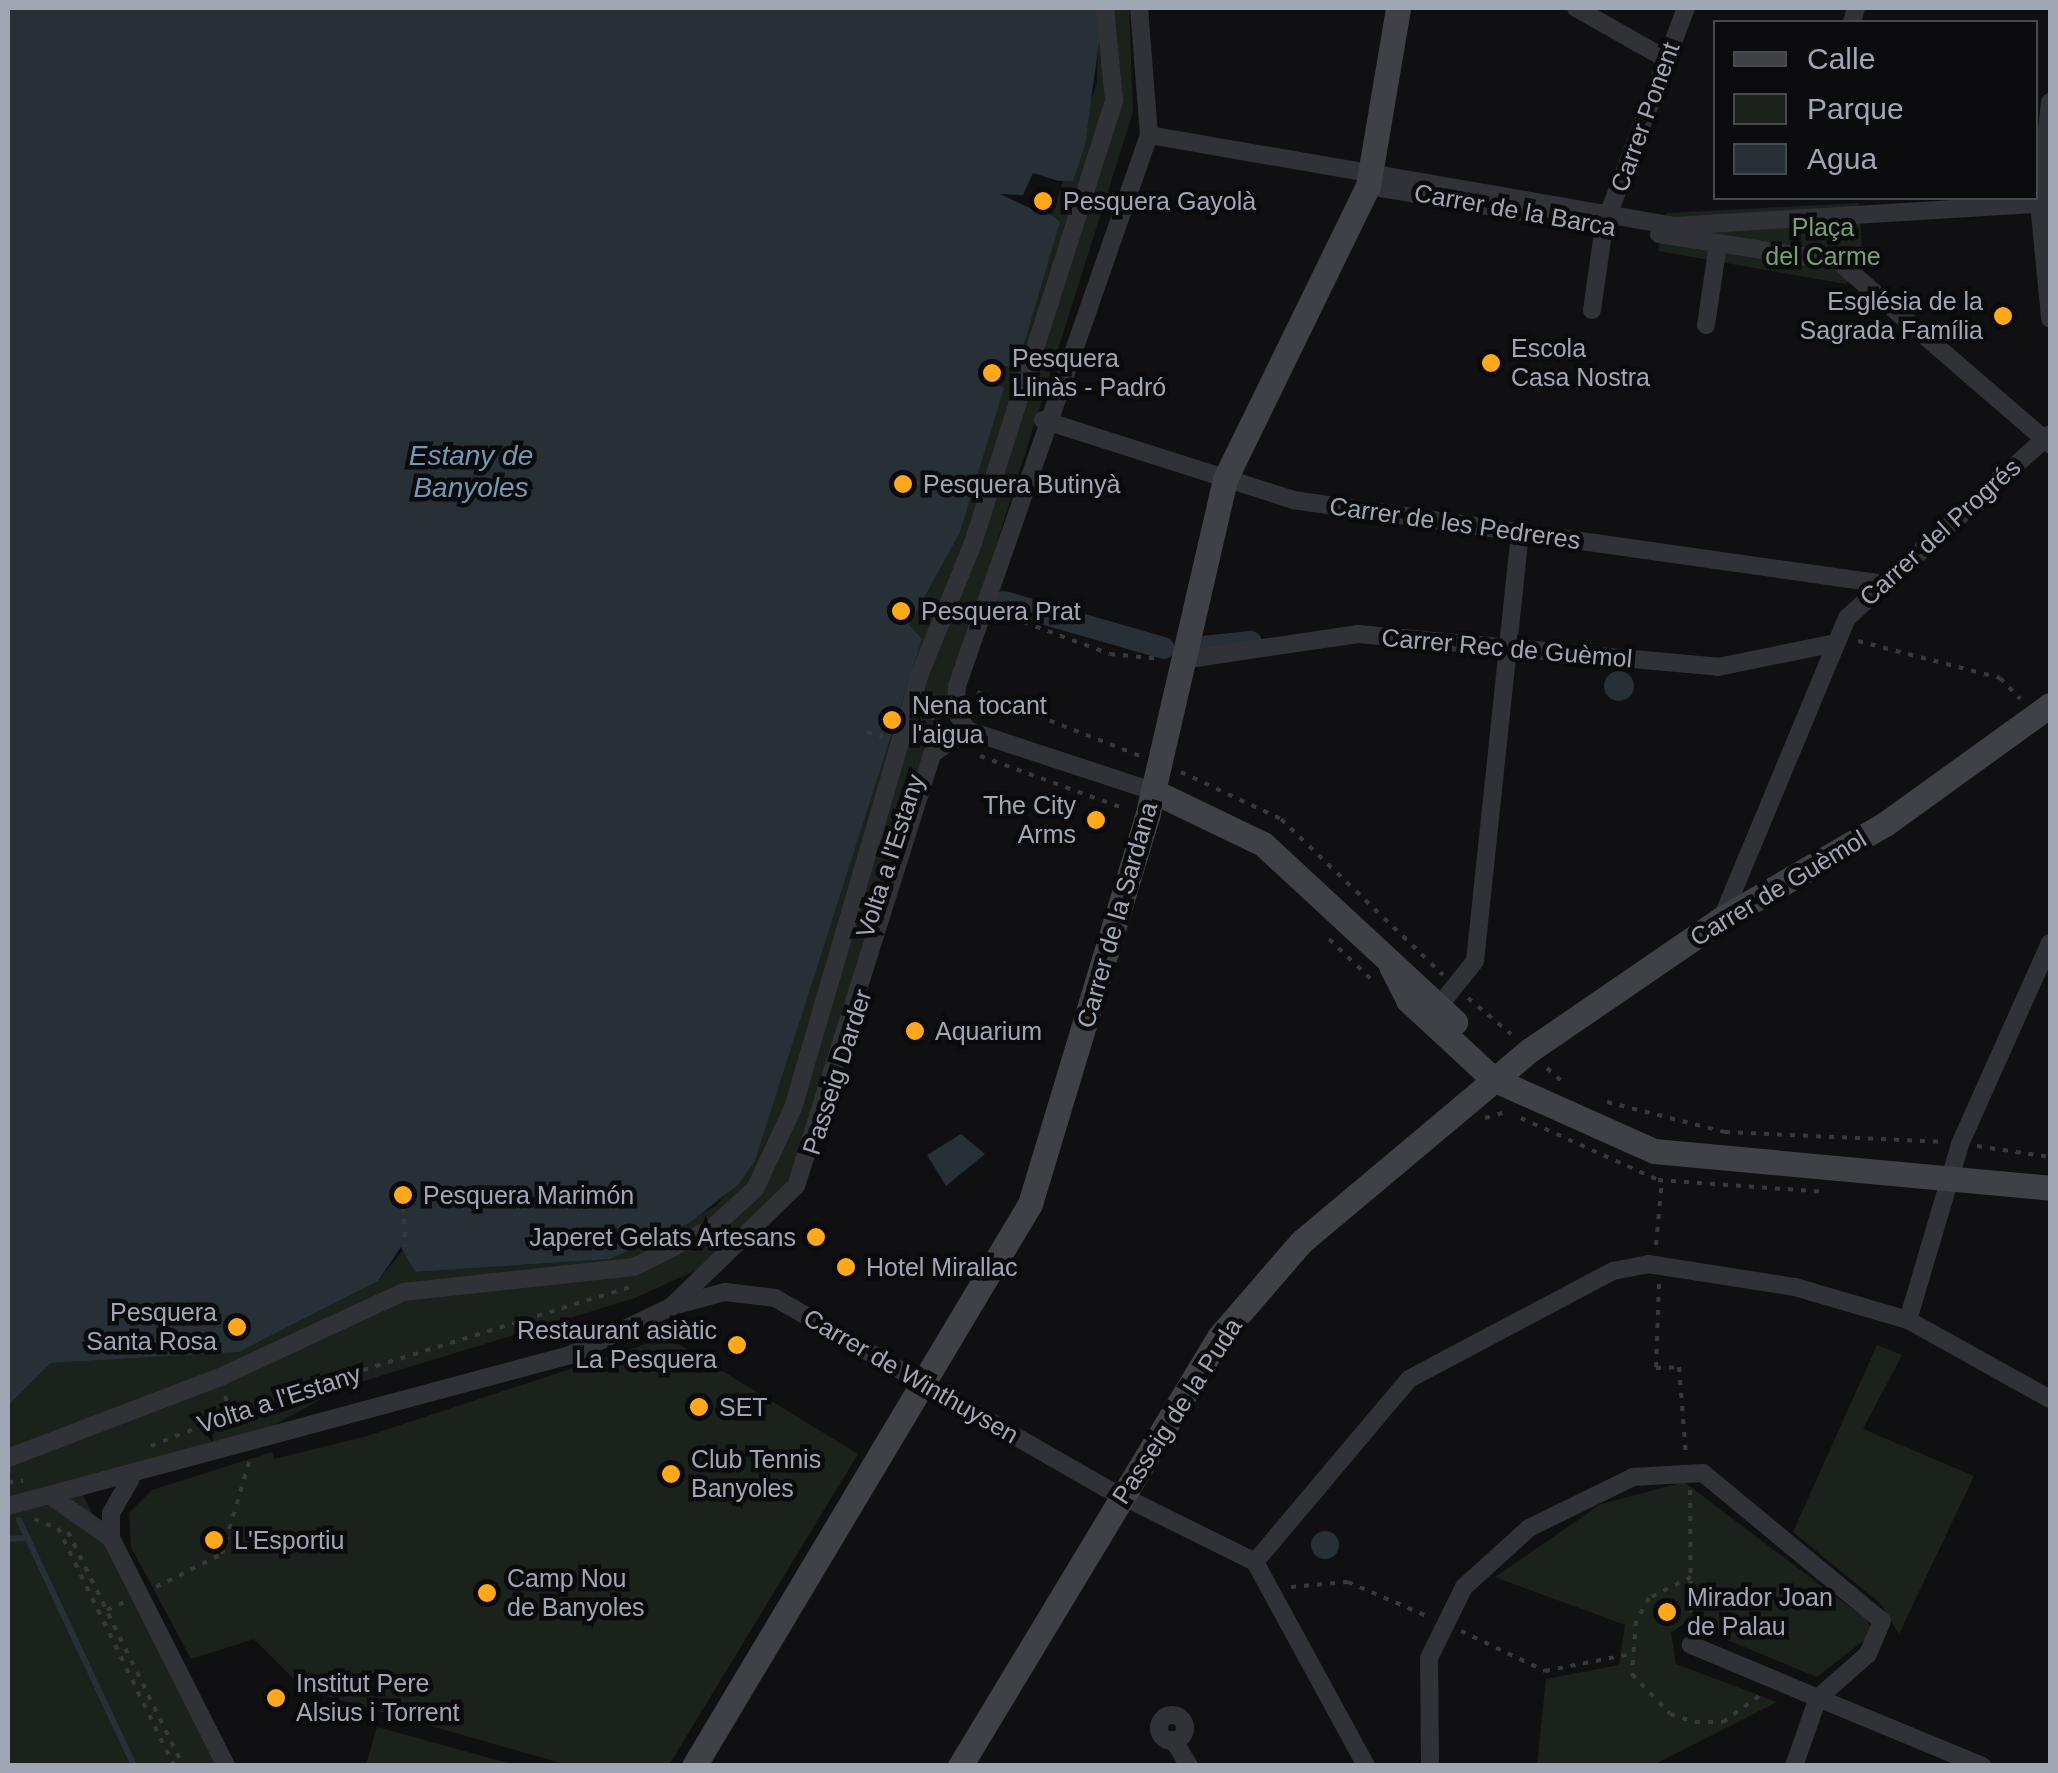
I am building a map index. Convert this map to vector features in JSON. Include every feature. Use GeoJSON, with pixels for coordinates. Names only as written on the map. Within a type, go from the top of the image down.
{"type":"FeatureCollection","features":[{"type":"Feature","properties":{"kind":"main road","name":"Carrer de la Sardana"},"geometry":{"type":"LineString","coordinates":[[694,1766],[1030,1204],[1153,791],[1226,479],[1370,178],[1398,8]]}},
{"type":"Feature","properties":{"kind":"main road","name":"Carrer de Guèmol"},"geometry":{"type":"LineString","coordinates":[[1498,1074],[1721,919],[1779,889],[2045,712]]}},
{"type":"Feature","properties":{"kind":"main road"},"geometry":{"type":"LineString","coordinates":[[1153,791],[1263,844],[1498,1074],[1525,1093],[1682,1158],[1951,1174],[2050,1188]]}},
{"type":"Feature","properties":{"kind":"main road"},"geometry":{"type":"LineString","coordinates":[[1394,974],[1437,1009],[1498,1074]]}},
{"type":"Feature","properties":{"kind":"main road","name":"Passeig de la Puda"},"geometry":{"type":"LineString","coordinates":[[960,1766],[1218,1337],[1301,1242],[1498,1074]]}},
{"type":"Feature","properties":{"kind":"street","name":"Volta a l'Estany"},"geometry":{"type":"LineString","coordinates":[[891,740],[973,544],[1114,100],[1105,8]]}},
{"type":"Feature","properties":{"kind":"street"},"geometry":{"type":"LineString","coordinates":[[1139,8],[1148,134],[1044,420],[954,699],[968,730],[1153,791]]}},
{"type":"Feature","properties":{"kind":"street"},"geometry":{"type":"LineString","coordinates":[[1576,8],[1666,59]]}},
{"type":"Feature","properties":{"kind":"street","name":"Carrer Ponent"},"geometry":{"type":"LineString","coordinates":[[1592,310],[1606,220],[1686,8]]}},
{"type":"Feature","properties":{"kind":"street"},"geometry":{"type":"LineString","coordinates":[[2050,102],[2044,203],[2050,318]]}},
{"type":"Feature","properties":{"kind":"street"},"geometry":{"type":"LineString","coordinates":[[1148,134],[1606,220],[1675,226],[1808,207],[1860,214],[2044,203]]}},
{"type":"Feature","properties":{"kind":"street","name":"Carrer de la Barca"},"geometry":{"type":"LineString","coordinates":[[1606,220],[1718,244]]}},
{"type":"Feature","properties":{"kind":"street"},"geometry":{"type":"LineString","coordinates":[[1706,325],[1718,244],[1839,262],[2048,439]]}},
{"type":"Feature","properties":{"kind":"street","name":"Carrer de les Pedreres"},"geometry":{"type":"LineString","coordinates":[[1044,420],[1293,500],[1877,584]]}},
{"type":"Feature","properties":{"kind":"street","name":"Carrer del Progrés"},"geometry":{"type":"LineString","coordinates":[[1721,919],[1831,644],[1877,584],[2048,439]]}},
{"type":"Feature","properties":{"kind":"street"},"geometry":{"type":"LineString","coordinates":[[1437,1009],[1475,962],[1520,532]]}},
{"type":"Feature","properties":{"kind":"street","name":"Carrer Rec de Guèmol"},"geometry":{"type":"LineString","coordinates":[[1182,660],[1358,634],[1507,653],[1718,667],[1831,644]]}},
{"type":"Feature","properties":{"kind":"street","name":"Passeig Darder"},"geometry":{"type":"LineString","coordinates":[[8,1506],[245,1452],[570,1356],[671,1306],[796,1186],[932,754],[968,730]]}},
{"type":"Feature","properties":{"kind":"street","name":"Passeig Darder"},"geometry":{"type":"LineString","coordinates":[[18,1454],[218,1378],[403,1292],[634,1267],[743,1205],[793,1108],[891,740]]}},
{"type":"Feature","properties":{"kind":"street"},"geometry":{"type":"LineString","coordinates":[[1746,858],[1758,882],[1779,889]]}},
{"type":"Feature","properties":{"kind":"street"},"geometry":{"type":"LineString","coordinates":[[1908,1320],[1951,1174],[2050,944]]}},
{"type":"Feature","properties":{"kind":"street"},"geometry":{"type":"LineString","coordinates":[[1366,1766],[1276,1589],[1255,1562],[1409,1379],[1613,1271],[1658,1265],[1795,1287],[1908,1320],[2050,1399]]}},
{"type":"Feature","properties":{"kind":"street","name":"Carrer de Winthuysen"},"geometry":{"type":"LineString","coordinates":[[671,1306],[762,1292],[1122,1495],[1255,1562]]}},
{"type":"Feature","properties":{"kind":"street"},"geometry":{"type":"LineString","coordinates":[[1430,1766],[1428,1675],[1442,1622],[1464,1587],[1529,1528],[1633,1477],[1689,1468],[1882,1622],[1868,1654],[1818,1698],[1794,1766]]}},
{"type":"Feature","properties":{"kind":"street"},"geometry":{"type":"LineString","coordinates":[[132,1479],[111,1512],[111,1538],[226,1766]]}},
{"type":"Feature","properties":{"kind":"street"},"geometry":{"type":"LineString","coordinates":[[55,1498],[111,1538]]}},
{"type":"Feature","properties":{"kind":"street"},"geometry":{"type":"LineString","coordinates":[[1691,1645],[1982,1766]]}},
{"type":"Feature","properties":{"kind":"street"},"geometry":{"type":"LineString","coordinates":[[1173,1740],[1189,1766]]}},
{"type":"Feature","properties":{"kind":"path"},"geometry":{"type":"LineString","coordinates":[[914,482],[969,493]]}},
{"type":"Feature","properties":{"kind":"path"},"geometry":{"type":"LineString","coordinates":[[981,607],[1110,654],[1182,660]]}},
{"type":"Feature","properties":{"kind":"path"},"geometry":{"type":"LineString","coordinates":[[1831,644],[1853,640],[2000,678],[2045,712]]}},
{"type":"Feature","properties":{"kind":"path","name":"Volta a l'Estany"},"geometry":{"type":"LineString","coordinates":[[923,752],[939,700]]}},
{"type":"Feature","properties":{"kind":"path"},"geometry":{"type":"LineString","coordinates":[[867,732],[891,740]]}},
{"type":"Feature","properties":{"kind":"path"},"geometry":{"type":"LineString","coordinates":[[1662,1180],[1656,1368],[1679,1366],[1689,1468],[1691,1645]]}},
{"type":"Feature","properties":{"kind":"path"},"geometry":{"type":"LineString","coordinates":[[403,1206],[405,1246]]}},
{"type":"Feature","properties":{"kind":"path","name":"Volta a l'Estany"},"geometry":{"type":"LineString","coordinates":[[139,1452],[231,1413],[638,1284]]}},
{"type":"Feature","properties":{"kind":"path"},"geometry":{"type":"LineString","coordinates":[[142,1576],[150,1590],[222,1554],[245,1452],[231,1413]]}},
{"type":"Feature","properties":{"kind":"path"},"geometry":{"type":"LineString","coordinates":[[230,1462],[245,1452]]}},
{"type":"Feature","properties":{"kind":"path"},"geometry":{"type":"LineString","coordinates":[[8,1482],[38,1480]]}},
{"type":"Feature","properties":{"kind":"path"},"geometry":{"type":"LineString","coordinates":[[174,1766],[62,1527],[183,1766]]}},
{"type":"Feature","properties":{"kind":"path"},"geometry":{"type":"LineString","coordinates":[[1690,1578],[1650,1598],[1631,1654],[1646,1696],[1695,1722],[1723,1722],[1750,1706],[1770,1678]]}},
{"type":"Feature","properties":{"kind":"path"},"geometry":{"type":"LineString","coordinates":[[1276,1589],[1348,1582],[1545,1671],[1631,1654]]}},
{"type":"Feature","properties":{"kind":"green space"},"geometry":{"type":"Polygon","coordinates":[[[1098,8],[1129,8],[1133,112],[806,1147],[779,1197],[699,1269],[635,1298],[341,1388],[271,1427],[78,1485],[219,1765],[8,1765],[8,1406],[51,1363],[239,1352],[378,1281],[406,1246],[415,1272],[610,1259],[716,1206],[755,1161],[902,695],[909,626],[1097,83],[1098,8]]]}},
{"type":"Feature","properties":{"kind":"green space","name":"Plaça del Carme"},"geometry":{"type":"Polygon","coordinates":[[[1859,203],[1863,263],[1846,284],[1658,251],[1666,213],[1859,203]]]}},
{"type":"Feature","properties":{"kind":"green space","name":"Camp Nou de Banyoles"},"geometry":{"type":"Polygon","coordinates":[[[667,1337],[858,1454],[669,1765],[568,1765],[305,1690],[254,1639],[191,1659],[131,1547],[129,1513],[152,1490],[272,1452],[274,1459],[367,1436],[667,1337]]]}},
{"type":"Feature","properties":{"kind":"green space"},"geometry":{"type":"Polygon","coordinates":[[[1877,1345],[1902,1355],[1863,1429],[1974,1476],[1899,1634],[1880,1603],[1793,1532],[1877,1345]]]}},
{"type":"Feature","properties":{"kind":"green space"},"geometry":{"type":"Polygon","coordinates":[[[1684,1482],[1868,1621],[1872,1634],[1817,1677],[1727,1640],[1695,1615],[1671,1633],[1676,1664],[1777,1702],[1653,1765],[1537,1765],[1546,1679],[1619,1665],[1625,1625],[1495,1577],[1601,1504],[1684,1482]]]}},
{"type":"Feature","properties":{"kind":"green space"},"geometry":{"type":"Polygon","coordinates":[[[377,1727],[508,1763],[366,1765],[377,1727]]]}},
{"type":"Feature","properties":{"kind":"water","name":"Estany de Banyoles"},"geometry":{"type":"Polygon","coordinates":[[[8,8],[1098,8],[1099,42],[1085,145],[1073,181],[1058,181],[1049,213],[1060,222],[1026,337],[1015,366],[1002,366],[996,383],[1004,388],[960,532],[909,625],[922,639],[755,1161],[739,1184],[689,1223],[610,1259],[415,1272],[401,1247],[378,1281],[239,1352],[51,1363],[8,1406],[8,8]]]}},
{"type":"Feature","properties":{"kind":"water"},"geometry":{"type":"Polygon","coordinates":[[[1619,671],[1633,680],[1634,686],[1625,700],[1619,701],[1605,692],[1604,686],[1613,672],[1619,671]]]}},
{"type":"Feature","properties":{"kind":"water"},"geometry":{"type":"Polygon","coordinates":[[[961,1134],[985,1154],[946,1186],[927,1155],[961,1134]]]}},
{"type":"Feature","properties":{"kind":"water"},"geometry":{"type":"Polygon","coordinates":[[[1325,1531],[1335,1535],[1339,1545],[1335,1555],[1325,1559],[1315,1555],[1311,1545],[1315,1535],[1325,1531]]]}},
{"type":"Feature","properties":{"kind":"pier"},"geometry":{"type":"Polygon","coordinates":[[[1033,173],[1059,181],[1055,193],[1038,189],[1032,209],[1000,194],[1023,195],[1033,173]]]}},
{"type":"Feature","properties":{"kind":"waterway"},"geometry":{"type":"LineString","coordinates":[[1004,602],[1163,648]]}},
{"type":"Feature","properties":{"kind":"waterway"},"geometry":{"type":"LineString","coordinates":[[1203,647],[1251,642]]}},
{"type":"Feature","properties":{"kind":"waterway"},"geometry":{"type":"LineString","coordinates":[[19,1520],[134,1766]]}},
{"type":"Feature","properties":{"kind":"waterway"},"geometry":{"type":"LineString","coordinates":[[8,1539],[23,1538]]}},
{"type":"Feature","properties":{"kind":"place","name":"Pesquera Gayolà"},"geometry":{"type":"Point","coordinates":[1043,201]}},
{"type":"Feature","properties":{"kind":"place","name":"Església de la Sagrada Família"},"geometry":{"type":"Point","coordinates":[2003,316]}},
{"type":"Feature","properties":{"kind":"place","name":"Escola Casa Nostra"},"geometry":{"type":"Point","coordinates":[1491,363]}},
{"type":"Feature","properties":{"kind":"place","name":"Pesquera Llinàs - Padró"},"geometry":{"type":"Point","coordinates":[992,373]}},
{"type":"Feature","properties":{"kind":"place","name":"Pesquera Butinyà"},"geometry":{"type":"Point","coordinates":[903,484]}},
{"type":"Feature","properties":{"kind":"place","name":"Pesquera Prat"},"geometry":{"type":"Point","coordinates":[901,611]}},
{"type":"Feature","properties":{"kind":"place","name":"Nena tocant l'aigua"},"geometry":{"type":"Point","coordinates":[892,720]}},
{"type":"Feature","properties":{"kind":"place","name":"The City Arms"},"geometry":{"type":"Point","coordinates":[1096,820]}},
{"type":"Feature","properties":{"kind":"place","name":"Aquarium"},"geometry":{"type":"Point","coordinates":[915,1031]}},
{"type":"Feature","properties":{"kind":"place","name":"Pesquera Marimón"},"geometry":{"type":"Point","coordinates":[403,1195]}},
{"type":"Feature","properties":{"kind":"place","name":"Japeret Gelats Artesans"},"geometry":{"type":"Point","coordinates":[816,1237]}},
{"type":"Feature","properties":{"kind":"place","name":"Hotel Mirallac"},"geometry":{"type":"Point","coordinates":[846,1267]}},
{"type":"Feature","properties":{"kind":"place","name":"Pesquera Santa Rosa"},"geometry":{"type":"Point","coordinates":[237,1327]}},
{"type":"Feature","properties":{"kind":"place","name":"Restaurant asiàtic La Pesquera"},"geometry":{"type":"Point","coordinates":[737,1345]}},
{"type":"Feature","properties":{"kind":"place","name":"SET"},"geometry":{"type":"Point","coordinates":[699,1407]}},
{"type":"Feature","properties":{"kind":"place","name":"Club Tennis Banyoles"},"geometry":{"type":"Point","coordinates":[671,1474]}},
{"type":"Feature","properties":{"kind":"place","name":"L'Esportiu"},"geometry":{"type":"Point","coordinates":[214,1540]}},
{"type":"Feature","properties":{"kind":"place","name":"Camp Nou de Banyoles"},"geometry":{"type":"Point","coordinates":[487,1593]}},
{"type":"Feature","properties":{"kind":"place","name":"Mirador Joan de Palau"},"geometry":{"type":"Point","coordinates":[1667,1612]}},
{"type":"Feature","properties":{"kind":"place","name":"Institut Pere Alsius i Torrent"},"geometry":{"type":"Point","coordinates":[276,1698]}}]}
